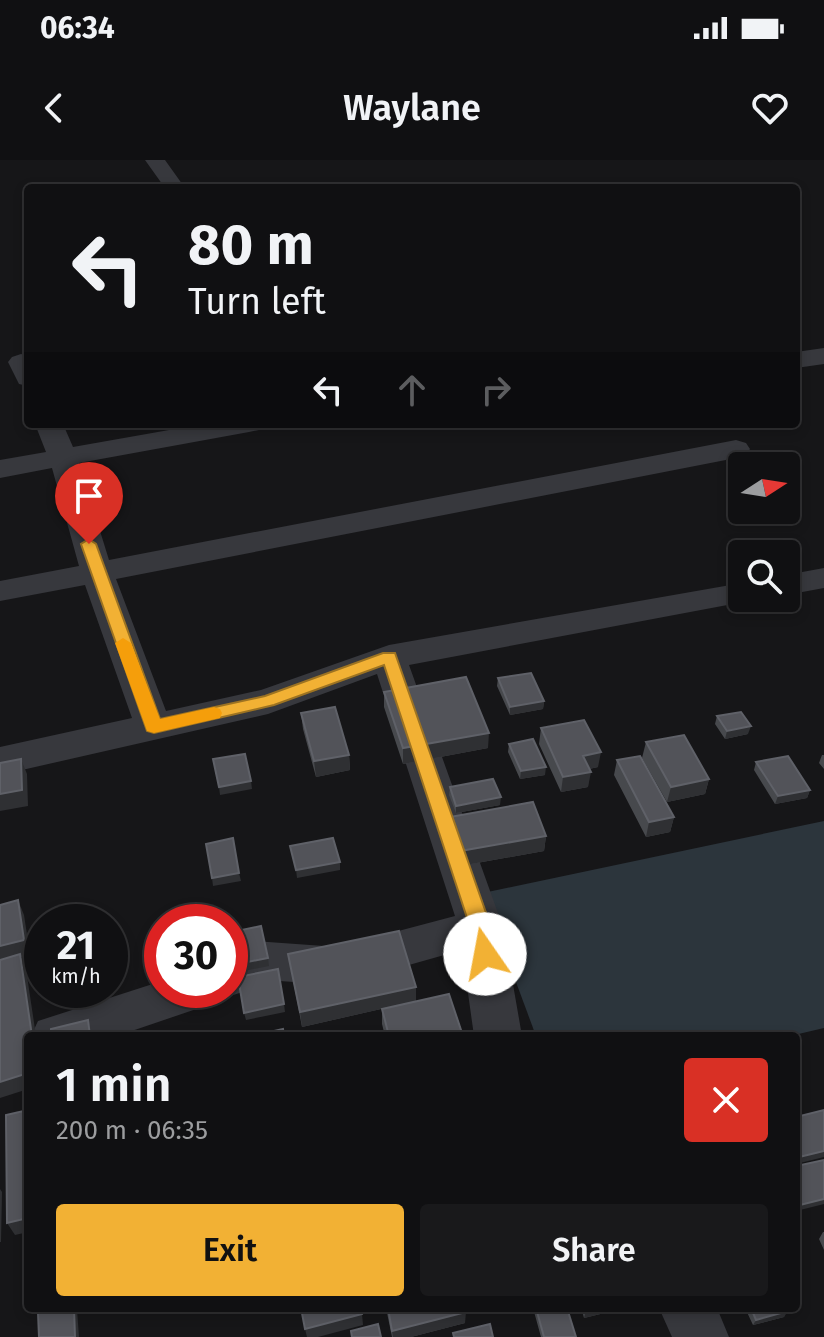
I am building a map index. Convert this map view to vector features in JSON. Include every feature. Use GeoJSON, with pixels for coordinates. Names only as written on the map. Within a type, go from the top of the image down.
{"type":"FeatureCollection","features":[{"type":"Feature","properties":{"kind":"street"},"geometry":{"type":"LineString","coordinates":[[155,160],[172,184]]}},
{"type":"Feature","properties":{"kind":"street"},"geometry":{"type":"LineString","coordinates":[[800,359],[824,356]]}},
{"type":"Feature","properties":{"kind":"street"},"geometry":{"type":"LineString","coordinates":[[51,428],[63,458],[97,572],[154,727]]}},
{"type":"Feature","properties":{"kind":"street"},"geometry":{"type":"LineString","coordinates":[[0,469],[227,428]]}},
{"type":"Feature","properties":{"kind":"street"},"geometry":{"type":"LineString","coordinates":[[0,591],[736,449]]}},
{"type":"Feature","properties":{"kind":"street"},"geometry":{"type":"LineString","coordinates":[[800,582],[824,578]]}},
{"type":"Feature","properties":{"kind":"street"},"geometry":{"type":"LineString","coordinates":[[0,761],[268,701],[389,657],[728,596]]}},
{"type":"Feature","properties":{"kind":"street"},"geometry":{"type":"LineString","coordinates":[[389,657],[481,927],[497,1032]]}},
{"type":"Feature","properties":{"kind":"street"},"geometry":{"type":"LineString","coordinates":[[248,960],[338,966],[481,927]]}},
{"type":"Feature","properties":{"kind":"street"},"geometry":{"type":"LineString","coordinates":[[66,1032],[144,1007]]}},
{"type":"Feature","properties":{"kind":"street"},"geometry":{"type":"LineString","coordinates":[[689,1312],[701,1337]]}},
{"type":"Feature","properties":{"kind":"shaded area"},"geometry":{"type":"Polygon","coordinates":[[[824,821],[824,1028],[800,1034],[535,1032],[483,893],[824,821]]]}},
{"type":"Feature","properties":{"kind":"building"},"geometry":{"type":"Polygon","coordinates":[[[531,673],[544,701],[510,707],[498,678],[531,673]]]}},
{"type":"Feature","properties":{"kind":"building"},"geometry":{"type":"Polygon","coordinates":[[[466,677],[489,733],[403,748],[384,692],[466,677]]]}},
{"type":"Feature","properties":{"kind":"building"},"geometry":{"type":"Polygon","coordinates":[[[335,707],[349,755],[314,761],[301,713],[335,707]]]}},
{"type":"Feature","properties":{"kind":"building"},"geometry":{"type":"Polygon","coordinates":[[[741,712],[751,726],[727,731],[717,716],[741,712]]]}},
{"type":"Feature","properties":{"kind":"building"},"geometry":{"type":"Polygon","coordinates":[[[584,720],[601,752],[583,756],[591,772],[563,777],[541,728],[584,720]]]}},
{"type":"Feature","properties":{"kind":"building"},"geometry":{"type":"Polygon","coordinates":[[[684,735],[709,779],[671,787],[646,742],[684,735]]]}},
{"type":"Feature","properties":{"kind":"building"},"geometry":{"type":"Polygon","coordinates":[[[533,739],[546,767],[521,771],[509,744],[533,739]]]}},
{"type":"Feature","properties":{"kind":"building"},"geometry":{"type":"Polygon","coordinates":[[[245,754],[251,781],[219,787],[213,759],[245,754]]]}},
{"type":"Feature","properties":{"kind":"building"},"geometry":{"type":"Polygon","coordinates":[[[640,756],[674,817],[649,822],[617,760],[640,756]]]}},
{"type":"Feature","properties":{"kind":"building"},"geometry":{"type":"Polygon","coordinates":[[[788,756],[810,790],[778,796],[756,762],[788,756]]]}},
{"type":"Feature","properties":{"kind":"building"},"geometry":{"type":"Polygon","coordinates":[[[21,759],[22,790],[0,794],[0,763],[21,759]]]}},
{"type":"Feature","properties":{"kind":"building"},"geometry":{"type":"Polygon","coordinates":[[[493,779],[501,797],[456,806],[450,787],[493,779]]]}},
{"type":"Feature","properties":{"kind":"building"},"geometry":{"type":"Polygon","coordinates":[[[533,802],[546,836],[460,851],[450,817],[533,802]]]}},
{"type":"Feature","properties":{"kind":"building"},"geometry":{"type":"Polygon","coordinates":[[[233,838],[239,873],[212,878],[206,844],[233,838]]]}},
{"type":"Feature","properties":{"kind":"building"},"geometry":{"type":"Polygon","coordinates":[[[333,838],[340,862],[296,870],[290,846],[333,838]]]}},
{"type":"Feature","properties":{"kind":"building"},"geometry":{"type":"Polygon","coordinates":[[[18,900],[24,940],[0,946],[0,905],[18,900]]]}},
{"type":"Feature","properties":{"kind":"building"},"geometry":{"type":"Polygon","coordinates":[[[261,926],[268,958],[248,962],[248,929],[261,926]]]}},
{"type":"Feature","properties":{"kind":"building"},"geometry":{"type":"Polygon","coordinates":[[[399,931],[416,987],[300,1012],[288,954],[399,931]]]}},
{"type":"Feature","properties":{"kind":"building"},"geometry":{"type":"Polygon","coordinates":[[[20,954],[24,1008],[28,1008],[31,1032],[24,1032],[24,1074],[0,1082],[0,960],[20,954]]]}},
{"type":"Feature","properties":{"kind":"building"},"geometry":{"type":"Polygon","coordinates":[[[278,969],[284,1004],[244,1013],[243,1008],[248,1008],[248,975],[278,969]]]}},
{"type":"Feature","properties":{"kind":"building"},"geometry":{"type":"Polygon","coordinates":[[[449,994],[462,1032],[388,1032],[382,1009],[449,994]]]}},
{"type":"Feature","properties":{"kind":"building"},"geometry":{"type":"Polygon","coordinates":[[[88,1020],[90,1032],[51,1032],[51,1029],[88,1020]]]}},
{"type":"Feature","properties":{"kind":"building"},"geometry":{"type":"Polygon","coordinates":[[[824,1110],[824,1151],[800,1157],[800,1116],[824,1110]]]}},
{"type":"Feature","properties":{"kind":"building"},"geometry":{"type":"Polygon","coordinates":[[[24,1111],[24,1219],[7,1223],[6,1115],[24,1111]]]}},
{"type":"Feature","properties":{"kind":"building"},"geometry":{"type":"Polygon","coordinates":[[[824,1160],[824,1199],[800,1205],[800,1165],[824,1160]]]}},
{"type":"Feature","properties":{"kind":"building"},"geometry":{"type":"Polygon","coordinates":[[[74,1312],[75,1337],[39,1337],[38,1313],[74,1312]]]}},
{"type":"Feature","properties":{"kind":"building"},"geometry":{"type":"Polygon","coordinates":[[[302,1312],[362,1312],[362,1314],[305,1329],[302,1312]]]}},
{"type":"Feature","properties":{"kind":"building"},"geometry":{"type":"Polygon","coordinates":[[[389,1312],[466,1312],[392,1331],[389,1312]]]}},
{"type":"Feature","properties":{"kind":"building"},"geometry":{"type":"Polygon","coordinates":[[[537,1312],[568,1312],[576,1337],[544,1337],[537,1312]]]}},
{"type":"Feature","properties":{"kind":"building"},"geometry":{"type":"Polygon","coordinates":[[[753,1312],[784,1312],[756,1320],[753,1312]]]}},
{"type":"Feature","properties":{"kind":"building"},"geometry":{"type":"Polygon","coordinates":[[[378,1324],[381,1337],[352,1337],[351,1331],[378,1324]]]}},
{"type":"Feature","properties":{"kind":"building"},"geometry":{"type":"Polygon","coordinates":[[[490,1324],[493,1337],[454,1337],[453,1333],[490,1324]]]}},
{"type":"Feature","properties":{"kind":"slow traffic"},"geometry":{"type":"LineString","coordinates":[[123,643],[154,727],[214,713]]}},
{"type":"Feature","properties":{"kind":"route"},"geometry":{"type":"LineString","coordinates":[[89,544],[154,727],[268,701],[389,657],[481,927],[485,954]]}}]}
